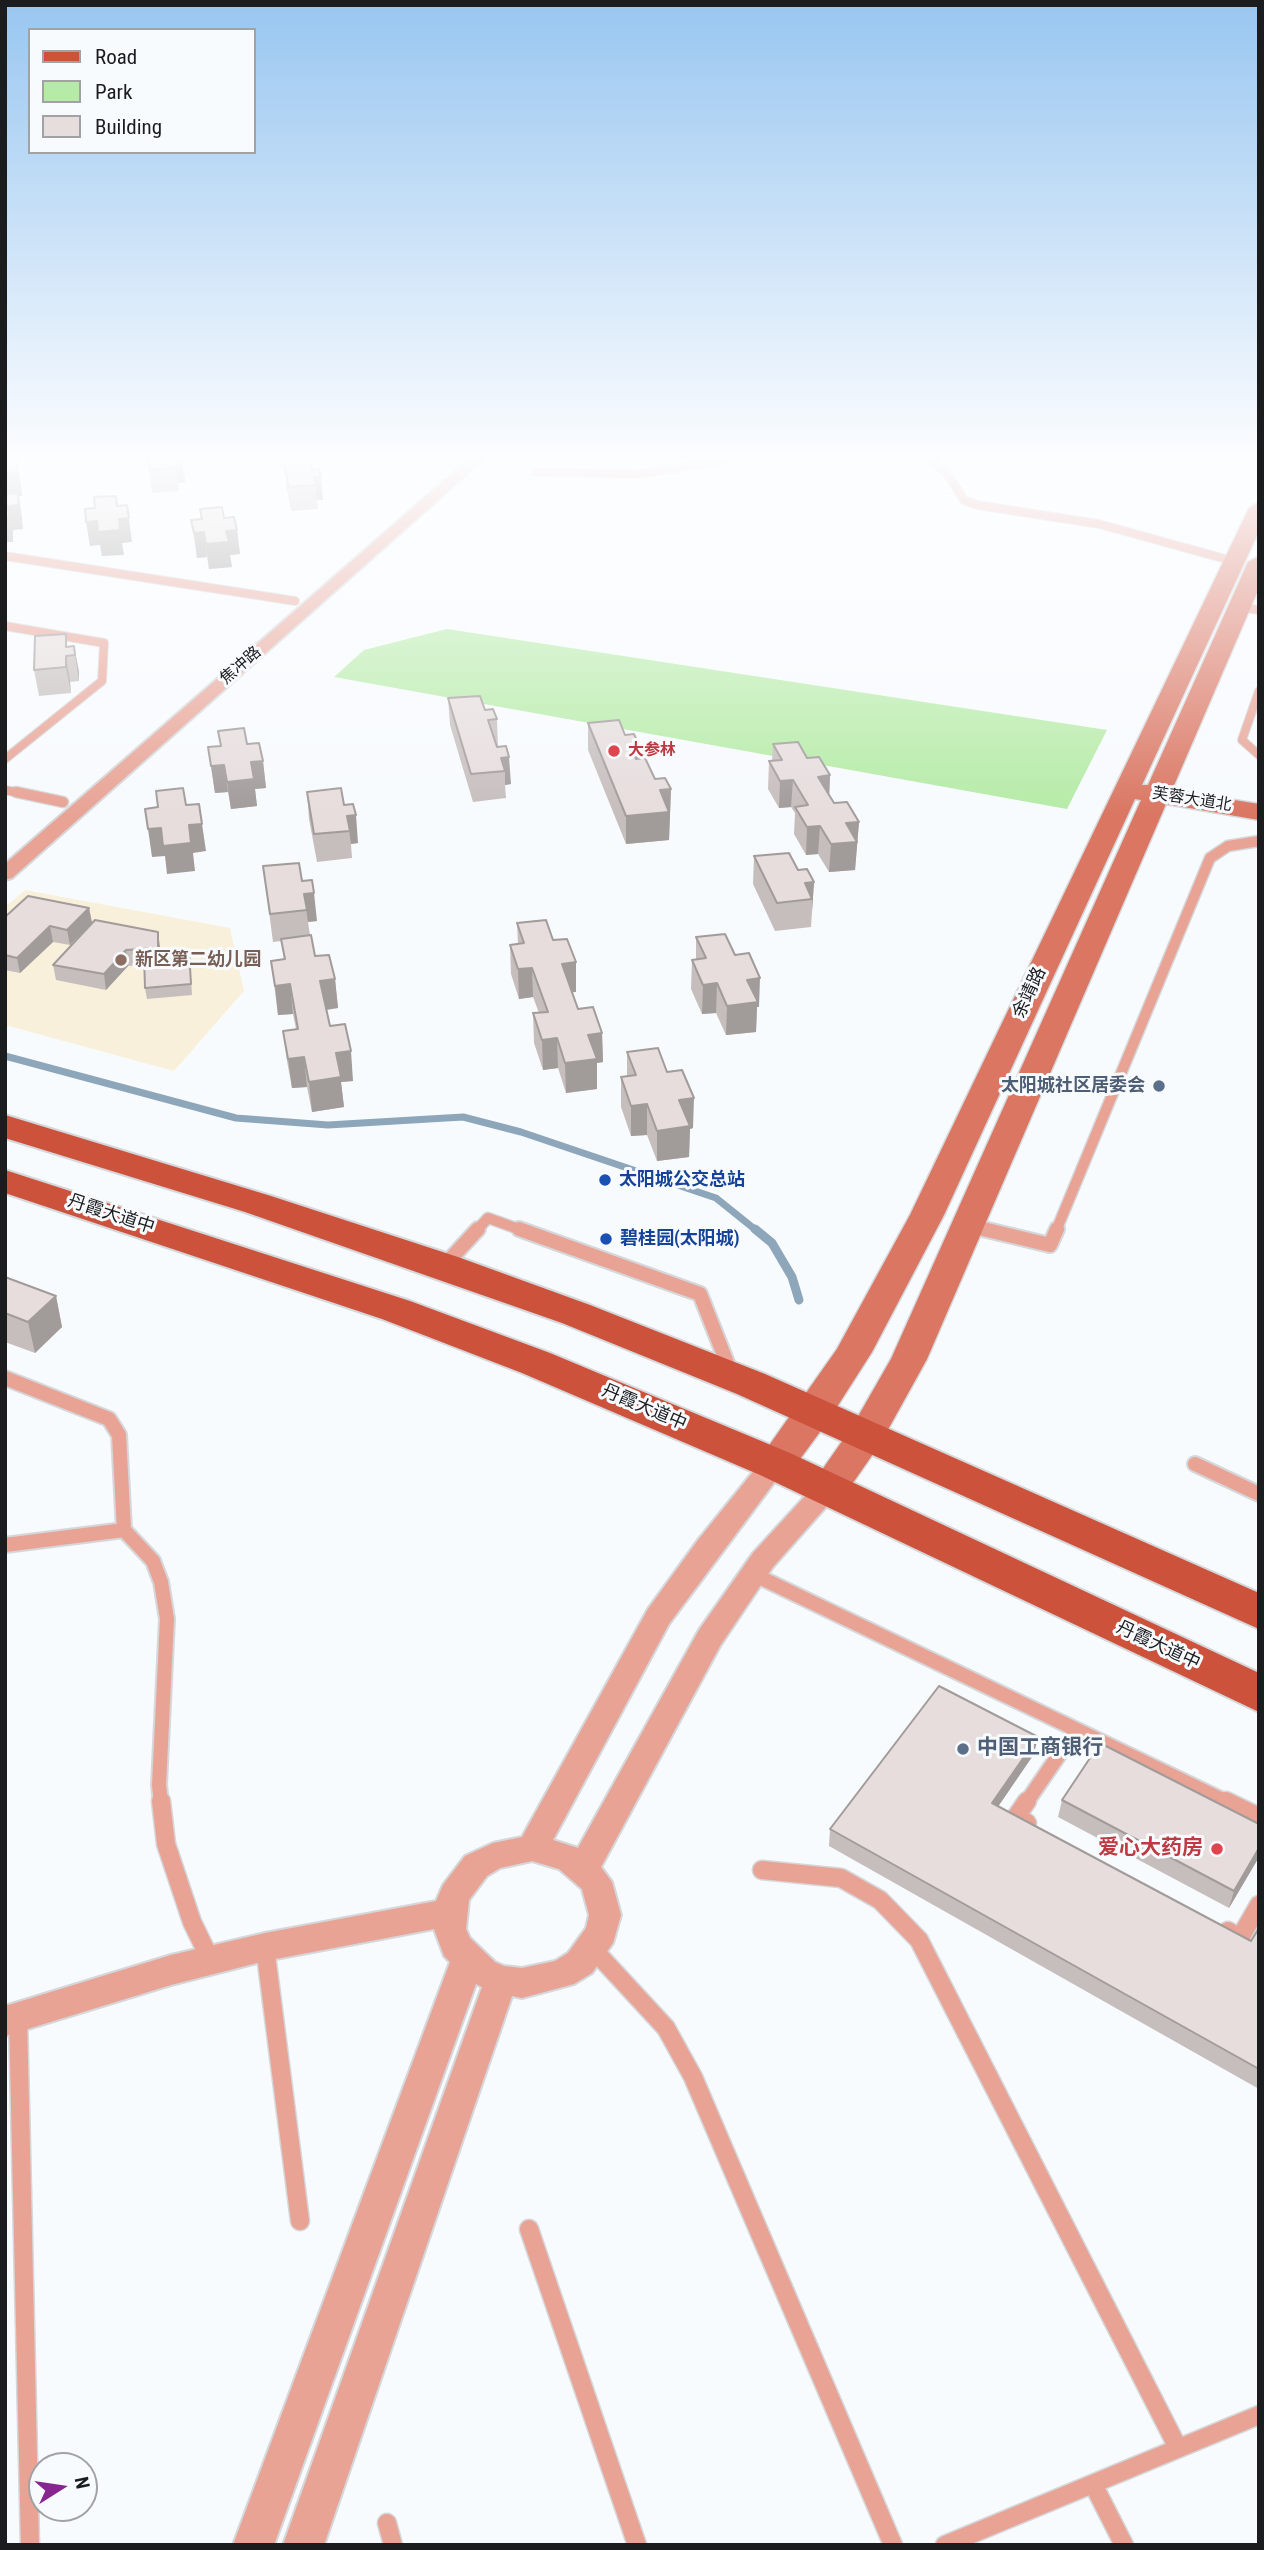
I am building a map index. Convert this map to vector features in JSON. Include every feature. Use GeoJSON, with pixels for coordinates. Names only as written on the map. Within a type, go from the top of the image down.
{"type":"FeatureCollection","features":[{"type":"Feature","properties":{"kind":"main road","name":"余靖路"},"geometry":{"type":"LineString","coordinates":[[775,1464],[815,1412],[854,1352],[927,1215],[1225,578]]}},
{"type":"Feature","properties":{"kind":"main road","name":"余靖路"},"geometry":{"type":"LineString","coordinates":[[827,1490],[867,1435],[909,1359],[1161,784],[1249,609],[1256,578]]}},
{"type":"Feature","properties":{"kind":"main road","name":"芙蓉大道北"},"geometry":{"type":"LineString","coordinates":[[1130,779],[1161,784],[1259,790]]}},
{"type":"Feature","properties":{"kind":"main road","name":"芙蓉大道北"},"geometry":{"type":"LineString","coordinates":[[1161,784],[1259,812]]}},
{"type":"Feature","properties":{"kind":"main road"},"geometry":{"type":"LineString","coordinates":[[5,1126],[444,1265],[732,1376],[1259,1612]]}},
{"type":"Feature","properties":{"kind":"main road","name":"丹霞大道中"},"geometry":{"type":"LineString","coordinates":[[5,1181],[396,1310],[536,1363],[775,1464],[1259,1694]]}},
{"type":"Feature","properties":{"kind":"street","name":"焦冲路"},"geometry":{"type":"LineString","coordinates":[[5,852],[322,578]]}},
{"type":"Feature","properties":{"kind":"street","name":"焦冲路"},"geometry":{"type":"LineString","coordinates":[[5,874],[342,578]]}},
{"type":"Feature","properties":{"kind":"street"},"geometry":{"type":"LineString","coordinates":[[532,1848],[658,1618],[708,1547],[775,1464]]}},
{"type":"Feature","properties":{"kind":"street"},"geometry":{"type":"LineString","coordinates":[[584,1868],[709,1638],[753,1574],[827,1490]]}},
{"type":"Feature","properties":{"kind":"street"},"geometry":{"type":"LineString","coordinates":[[532,1848],[551,1851],[584,1868],[596,1882],[605,1915],[601,1933],[593,1949],[580,1963],[553,1977],[522,1983],[502,1980],[483,1972],[456,1946],[450,1929],[454,1895],[476,1866],[493,1856],[532,1848]]}},
{"type":"Feature","properties":{"kind":"street"},"geometry":{"type":"LineString","coordinates":[[12,2019],[265,1947],[450,1912]]}},
{"type":"Feature","properties":{"kind":"street"},"geometry":{"type":"LineString","coordinates":[[253,2545],[468,1960]]}},
{"type":"Feature","properties":{"kind":"street"},"geometry":{"type":"LineString","coordinates":[[303,2545],[502,1980]]}},
{"type":"Feature","properties":{"kind":"lane"},"geometry":{"type":"LineString","coordinates":[[147,578],[295,601]]}},
{"type":"Feature","properties":{"kind":"lane"},"geometry":{"type":"LineString","coordinates":[[5,626],[104,643],[103,681],[5,759]]}},
{"type":"Feature","properties":{"kind":"lane"},"geometry":{"type":"LineString","coordinates":[[1259,691],[1242,740],[1259,755]]}},
{"type":"Feature","properties":{"kind":"lane"},"geometry":{"type":"LineString","coordinates":[[5,790],[63,802]]}},
{"type":"Feature","properties":{"kind":"lane"},"geometry":{"type":"LineString","coordinates":[[968,1226],[1049,1245],[1210,858],[1228,846],[1259,841]]}},
{"type":"Feature","properties":{"kind":"lane"},"geometry":{"type":"LineString","coordinates":[[444,1265],[488,1218],[700,1294],[732,1376]]}},
{"type":"Feature","properties":{"kind":"lane"},"geometry":{"type":"LineString","coordinates":[[5,1378],[108,1419],[119,1435],[124,1530],[153,1561],[161,1582],[167,1619],[159,1785],[166,1844],[192,1922],[211,1961]]}},
{"type":"Feature","properties":{"kind":"lane"},"geometry":{"type":"LineString","coordinates":[[1195,1464],[1259,1494]]}},
{"type":"Feature","properties":{"kind":"lane"},"geometry":{"type":"LineString","coordinates":[[5,1545],[124,1530]]}},
{"type":"Feature","properties":{"kind":"lane"},"geometry":{"type":"LineString","coordinates":[[753,1574],[1259,1817]]}},
{"type":"Feature","properties":{"kind":"lane"},"geometry":{"type":"LineString","coordinates":[[1040,1830],[1016,1817],[1076,1730]]}},
{"type":"Feature","properties":{"kind":"lane"},"geometry":{"type":"LineString","coordinates":[[762,1870],[821,1873],[841,1878],[880,1900],[919,1940],[1178,2448]]}},
{"type":"Feature","properties":{"kind":"lane"},"geometry":{"type":"LineString","coordinates":[[1217,1925],[1240,1938],[1259,1905]]}},
{"type":"Feature","properties":{"kind":"lane"},"geometry":{"type":"LineString","coordinates":[[265,1947],[300,2221]]}},
{"type":"Feature","properties":{"kind":"lane"},"geometry":{"type":"LineString","coordinates":[[593,1949],[666,2028],[693,2077],[893,2545]]}},
{"type":"Feature","properties":{"kind":"lane"},"geometry":{"type":"LineString","coordinates":[[12,2019],[30,2545]]}},
{"type":"Feature","properties":{"kind":"lane"},"geometry":{"type":"LineString","coordinates":[[529,2229],[637,2545]]}},
{"type":"Feature","properties":{"kind":"lane"},"geometry":{"type":"LineString","coordinates":[[945,2545],[1259,2415]]}},
{"type":"Feature","properties":{"kind":"lane"},"geometry":{"type":"LineString","coordinates":[[1093,2484],[1124,2545]]}},
{"type":"Feature","properties":{"kind":"lane"},"geometry":{"type":"LineString","coordinates":[[387,2523],[393,2545]]}},
{"type":"Feature","properties":{"kind":"shaded area","name":"新区第二幼儿园"},"geometry":{"type":"Polygon","coordinates":[[[25,890],[230,928],[244,991],[174,1071],[5,1025],[5,907],[25,890]]]}},
{"type":"Feature","properties":{"kind":"green space"},"geometry":{"type":"Polygon","coordinates":[[[447,629],[1107,730],[1067,809],[334,677],[364,650],[447,629]]]}},
{"type":"Feature","properties":{"kind":"building"},"geometry":{"type":"Polygon","coordinates":[[[66,634],[66,647],[74,646],[75,655],[66,656],[66,667],[34,670],[35,636],[66,634]]]}},
{"type":"Feature","properties":{"kind":"building"},"geometry":{"type":"Polygon","coordinates":[[[480,696],[485,710],[493,709],[497,719],[488,720],[497,747],[506,746],[509,757],[501,758],[505,771],[471,774],[448,698],[480,696]]]}},
{"type":"Feature","properties":{"kind":"building"},"geometry":{"type":"Polygon","coordinates":[[[619,720],[625,735],[634,734],[639,745],[630,746],[636,759],[645,758],[655,779],[665,778],[671,789],[660,790],[669,812],[626,816],[588,723],[619,720]]]}},
{"type":"Feature","properties":{"kind":"building"},"geometry":{"type":"Polygon","coordinates":[[[244,728],[247,744],[259,743],[263,761],[251,762],[254,779],[227,782],[224,765],[211,766],[208,747],[221,746],[218,731],[244,728]]]}},
{"type":"Feature","properties":{"kind":"building"},"geometry":{"type":"Polygon","coordinates":[[[798,742],[807,758],[819,757],[830,775],[818,777],[834,803],[847,802],[859,822],[846,823],[857,842],[831,844],[820,826],[807,827],[795,807],[808,805],[793,780],[780,781],[769,761],[782,760],[773,744],[798,742]]]}},
{"type":"Feature","properties":{"kind":"building"},"geometry":{"type":"Polygon","coordinates":[[[183,788],[186,805],[199,804],[202,824],[189,825],[191,843],[163,846],[161,828],[148,829],[145,809],[158,807],[156,791],[183,788]]]}},
{"type":"Feature","properties":{"kind":"building"},"geometry":{"type":"Polygon","coordinates":[[[341,788],[344,805],[353,804],[356,815],[347,816],[350,831],[314,834],[307,792],[341,788]]]}},
{"type":"Feature","properties":{"kind":"building"},"geometry":{"type":"Polygon","coordinates":[[[789,853],[798,870],[807,869],[814,882],[805,883],[812,899],[777,903],[754,856],[789,853]]]}},
{"type":"Feature","properties":{"kind":"building"},"geometry":{"type":"Polygon","coordinates":[[[299,863],[302,881],[312,880],[314,893],[304,894],[307,910],[270,914],[263,866],[299,863]]]}},
{"type":"Feature","properties":{"kind":"building"},"geometry":{"type":"Polygon","coordinates":[[[28,896],[89,908],[67,930],[50,926],[17,958],[5,955],[5,917],[28,896]]]}},
{"type":"Feature","properties":{"kind":"building"},"geometry":{"type":"Polygon","coordinates":[[[95,920],[158,932],[158,948],[126,950],[104,974],[53,965],[95,920]]]}},
{"type":"Feature","properties":{"kind":"building"},"geometry":{"type":"Polygon","coordinates":[[[546,920],[553,940],[567,939],[576,962],[562,964],[578,1009],[593,1007],[602,1033],[588,1035],[597,1059],[565,1063],[557,1038],[542,1040],[533,1013],[548,1012],[532,968],[518,969],[510,945],[524,943],[517,923],[546,920]]]}},
{"type":"Feature","properties":{"kind":"building"},"geometry":{"type":"Polygon","coordinates":[[[725,934],[735,955],[749,953],[760,978],[747,980],[758,1002],[727,1006],[717,983],[703,985],[692,960],[706,958],[696,937],[725,934]]]}},
{"type":"Feature","properties":{"kind":"building"},"geometry":{"type":"Polygon","coordinates":[[[311,935],[315,956],[329,955],[335,979],[320,981],[330,1026],[345,1024],[351,1051],[336,1053],[341,1077],[309,1082],[304,1057],[288,1059],[283,1031],[298,1029],[290,984],[275,986],[271,961],[285,959],[281,939],[311,935]]]}},
{"type":"Feature","properties":{"kind":"building"},"geometry":{"type":"Polygon","coordinates":[[[189,950],[191,984],[145,988],[144,954],[189,950]]]}},
{"type":"Feature","properties":{"kind":"building"},"geometry":{"type":"Polygon","coordinates":[[[658,1048],[667,1072],[682,1070],[694,1098],[679,1100],[690,1126],[657,1131],[647,1104],[631,1106],[621,1077],[636,1075],[627,1052],[658,1048]]]}},
{"type":"Feature","properties":{"kind":"building"},"geometry":{"type":"Polygon","coordinates":[[[5,1277],[56,1296],[28,1322],[5,1313],[5,1277]]]}},
{"type":"Feature","properties":{"kind":"building"},"geometry":{"type":"Polygon","coordinates":[[[939,1686],[1038,1737],[992,1803],[1251,1941],[1259,1928],[1259,2069],[830,1829],[939,1686]]]}},
{"type":"Feature","properties":{"kind":"building"},"geometry":{"type":"Polygon","coordinates":[[[1100,1743],[1259,1824],[1259,1848],[1234,1891],[1062,1800],[1100,1743]]]}},
{"type":"Feature","properties":{"kind":"waterway"},"geometry":{"type":"LineString","coordinates":[[5,1056],[236,1118],[328,1125],[463,1117],[521,1132],[716,1198],[757,1231]]}},
{"type":"Feature","properties":{"kind":"waterway"},"geometry":{"type":"LineString","coordinates":[[755,1229],[772,1243],[792,1277],[799,1300]]}},
{"type":"Feature","properties":{"kind":"place","name":"大参林"},"geometry":{"type":"Point","coordinates":[614,751]}},
{"type":"Feature","properties":{"kind":"place","name":"新区第二幼儿园"},"geometry":{"type":"Point","coordinates":[121,960]}},
{"type":"Feature","properties":{"kind":"place","name":"太阳城社区居委会"},"geometry":{"type":"Point","coordinates":[1159,1086]}},
{"type":"Feature","properties":{"kind":"place","name":"太阳城公交总站"},"geometry":{"type":"Point","coordinates":[605,1180]}},
{"type":"Feature","properties":{"kind":"place","name":"碧桂园(太阳城)"},"geometry":{"type":"Point","coordinates":[606,1239]}},
{"type":"Feature","properties":{"kind":"place","name":"中国工商银行"},"geometry":{"type":"Point","coordinates":[963,1749]}},
{"type":"Feature","properties":{"kind":"place","name":"爱心大药房"},"geometry":{"type":"Point","coordinates":[1217,1849]}}]}
